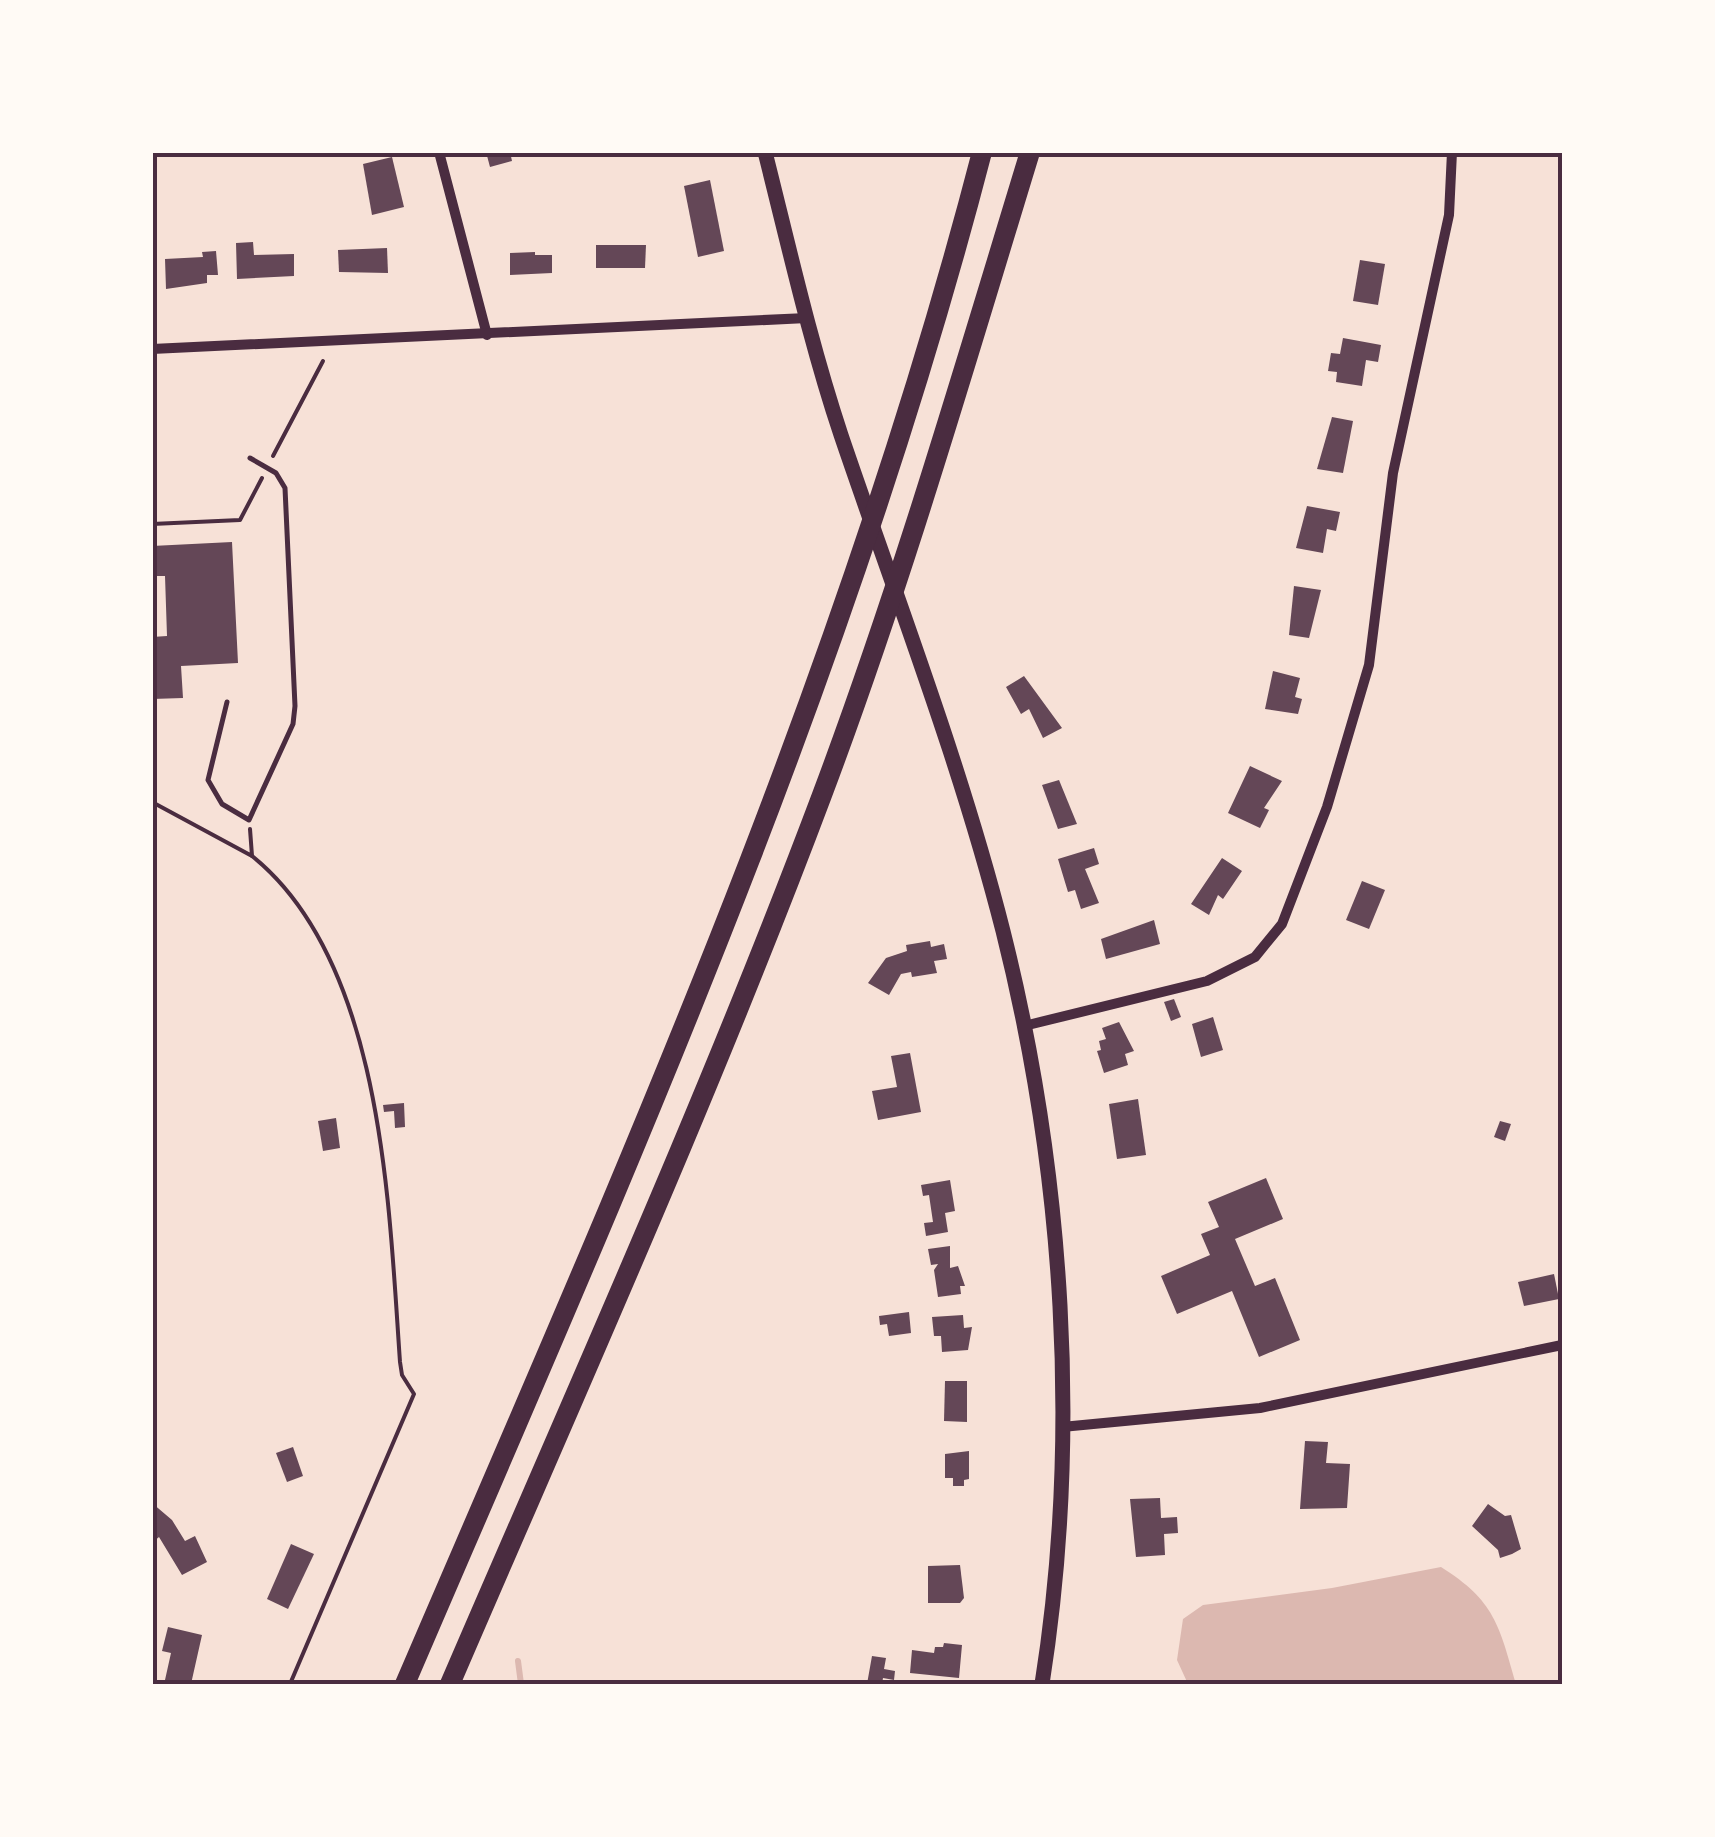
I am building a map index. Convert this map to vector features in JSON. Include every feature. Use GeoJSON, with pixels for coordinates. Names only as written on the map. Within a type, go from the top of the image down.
{"type":"FeatureCollection","features":[{"type":"Feature","properties":{"kind":"highway"},"geometry":{"type":"LineString","coordinates":[[406,1684],[736,904],[862,554],[982,152]]}},
{"type":"Feature","properties":{"kind":"highway"},"geometry":{"type":"LineString","coordinates":[[450,1684],[720,1054],[824,792],[968,362],[1030,152]]}},
{"type":"Feature","properties":{"kind":"main road"},"geometry":{"type":"LineString","coordinates":[[765,152],[807,318],[972,818],[1024,1026],[1046,1177],[1062,1427],[1059,1538],[1042,1684]]}},
{"type":"Feature","properties":{"kind":"street"},"geometry":{"type":"LineString","coordinates":[[438,152],[487,336]]}},
{"type":"Feature","properties":{"kind":"street"},"geometry":{"type":"LineString","coordinates":[[1024,1026],[1207,982],[1255,957],[1282,924],[1327,807],[1370,665],[1394,473],[1449,215],[1452,152]]}},
{"type":"Feature","properties":{"kind":"street"},"geometry":{"type":"LineString","coordinates":[[152,349],[807,318]]}},
{"type":"Feature","properties":{"kind":"street"},"geometry":{"type":"LineString","coordinates":[[1062,1427],[1260,1408],[1562,1344]]}},
{"type":"Feature","properties":{"kind":"lane"},"geometry":{"type":"LineString","coordinates":[[227,702],[208,780],[222,804],[249,820],[292,724],[296,706],[285,488],[276,473],[250,458]]}},
{"type":"Feature","properties":{"kind":"path"},"geometry":{"type":"LineString","coordinates":[[152,802],[252,856],[312,930],[333,972],[370,1074],[380,1128],[402,1375],[414,1394],[290,1684]]}},
{"type":"Feature","properties":{"kind":"path"},"geometry":{"type":"LineString","coordinates":[[249,820],[252,856]]}},
{"type":"Feature","properties":{"kind":"shaded area"},"geometry":{"type":"Polygon","coordinates":[[[1441,1567],[1484,1603],[1499,1630],[1516,1684],[1188,1684],[1177,1660],[1183,1619],[1203,1605],[1332,1588],[1441,1567]]]}},
{"type":"Feature","properties":{"kind":"building"},"geometry":{"type":"Polygon","coordinates":[[[486,152],[510,152],[512,161],[490,167],[486,152]]]}},
{"type":"Feature","properties":{"kind":"building"},"geometry":{"type":"Polygon","coordinates":[[[392,157],[404,207],[372,215],[363,164],[392,157]]]}},
{"type":"Feature","properties":{"kind":"building"},"geometry":{"type":"Polygon","coordinates":[[[710,180],[724,251],[698,257],[684,186],[710,180]]]}},
{"type":"Feature","properties":{"kind":"building"},"geometry":{"type":"Polygon","coordinates":[[[253,242],[254,255],[294,254],[294,276],[237,279],[236,243],[253,242]]]}},
{"type":"Feature","properties":{"kind":"building"},"geometry":{"type":"Polygon","coordinates":[[[596,245],[646,245],[645,268],[596,268],[596,245]]]}},
{"type":"Feature","properties":{"kind":"building"},"geometry":{"type":"Polygon","coordinates":[[[387,248],[388,273],[339,272],[338,250],[387,248]]]}},
{"type":"Feature","properties":{"kind":"building"},"geometry":{"type":"Polygon","coordinates":[[[216,251],[218,275],[207,275],[207,283],[166,289],[165,259],[203,257],[202,252],[216,251]]]}},
{"type":"Feature","properties":{"kind":"building"},"geometry":{"type":"Polygon","coordinates":[[[510,253],[552,255],[552,273],[510,275],[510,253]]]}},
{"type":"Feature","properties":{"kind":"building"},"geometry":{"type":"Polygon","coordinates":[[[1360,260],[1385,264],[1378,305],[1353,301],[1360,260]]]}},
{"type":"Feature","properties":{"kind":"building"},"geometry":{"type":"Polygon","coordinates":[[[1343,338],[1381,345],[1378,362],[1366,360],[1362,386],[1336,382],[1337,372],[1328,371],[1331,353],[1340,354],[1343,338]]]}},
{"type":"Feature","properties":{"kind":"building"},"geometry":{"type":"Polygon","coordinates":[[[1332,417],[1353,421],[1343,473],[1317,469],[1332,417]]]}},
{"type":"Feature","properties":{"kind":"building"},"geometry":{"type":"Polygon","coordinates":[[[1307,506],[1340,512],[1336,531],[1327,529],[1323,553],[1296,548],[1307,506]]]}},
{"type":"Feature","properties":{"kind":"building"},"geometry":{"type":"Polygon","coordinates":[[[232,542],[238,663],[181,666],[183,698],[152,699],[152,637],[167,636],[165,576],[152,576],[152,546],[232,542]]]}},
{"type":"Feature","properties":{"kind":"building"},"geometry":{"type":"Polygon","coordinates":[[[1294,586],[1321,590],[1309,638],[1289,635],[1294,586]]]}},
{"type":"Feature","properties":{"kind":"building"},"geometry":{"type":"Polygon","coordinates":[[[1273,671],[1300,678],[1295,697],[1302,699],[1298,714],[1265,709],[1273,671]]]}},
{"type":"Feature","properties":{"kind":"building"},"geometry":{"type":"Polygon","coordinates":[[[1024,676],[1062,728],[1043,738],[1029,709],[1021,714],[1006,687],[1024,676]]]}},
{"type":"Feature","properties":{"kind":"building"},"geometry":{"type":"Polygon","coordinates":[[[1250,766],[1282,781],[1264,808],[1269,810],[1260,828],[1228,813],[1250,766]]]}},
{"type":"Feature","properties":{"kind":"building"},"geometry":{"type":"Polygon","coordinates":[[[1059,780],[1077,824],[1058,829],[1042,785],[1059,780]]]}},
{"type":"Feature","properties":{"kind":"building"},"geometry":{"type":"Polygon","coordinates":[[[1094,848],[1099,864],[1085,869],[1099,903],[1081,909],[1075,890],[1068,892],[1058,859],[1094,848]]]}},
{"type":"Feature","properties":{"kind":"building"},"geometry":{"type":"Polygon","coordinates":[[[1222,858],[1242,871],[1223,899],[1218,895],[1209,915],[1191,904],[1222,858]]]}},
{"type":"Feature","properties":{"kind":"building"},"geometry":{"type":"Polygon","coordinates":[[[1362,881],[1385,890],[1369,929],[1346,920],[1362,881]]]}},
{"type":"Feature","properties":{"kind":"building"},"geometry":{"type":"Polygon","coordinates":[[[1154,920],[1160,944],[1106,959],[1101,939],[1154,920]]]}},
{"type":"Feature","properties":{"kind":"building"},"geometry":{"type":"Polygon","coordinates":[[[930,941],[931,947],[944,944],[947,959],[934,961],[937,973],[912,977],[911,972],[901,974],[889,995],[868,983],[886,958],[907,951],[906,945],[930,941]]]}},
{"type":"Feature","properties":{"kind":"building"},"geometry":{"type":"Polygon","coordinates":[[[1174,999],[1181,1017],[1171,1021],[1164,1002],[1174,999]]]}},
{"type":"Feature","properties":{"kind":"building"},"geometry":{"type":"Polygon","coordinates":[[[1213,1017],[1223,1050],[1201,1057],[1192,1024],[1213,1017]]]}},
{"type":"Feature","properties":{"kind":"building"},"geometry":{"type":"Polygon","coordinates":[[[1119,1022],[1134,1051],[1125,1054],[1128,1065],[1104,1073],[1097,1051],[1101,1050],[1099,1041],[1106,1039],[1102,1028],[1119,1022]]]}},
{"type":"Feature","properties":{"kind":"building"},"geometry":{"type":"Polygon","coordinates":[[[910,1053],[921,1112],[878,1120],[872,1091],[897,1087],[891,1056],[910,1053]]]}},
{"type":"Feature","properties":{"kind":"building"},"geometry":{"type":"Polygon","coordinates":[[[1138,1099],[1146,1155],[1117,1159],[1109,1104],[1138,1099]]]}},
{"type":"Feature","properties":{"kind":"building"},"geometry":{"type":"Polygon","coordinates":[[[404,1103],[405,1127],[395,1128],[394,1111],[384,1112],[383,1105],[404,1103]]]}},
{"type":"Feature","properties":{"kind":"building"},"geometry":{"type":"Polygon","coordinates":[[[336,1118],[340,1148],[323,1151],[318,1121],[336,1118]]]}},
{"type":"Feature","properties":{"kind":"building"},"geometry":{"type":"Polygon","coordinates":[[[1500,1121],[1511,1124],[1505,1141],[1494,1137],[1500,1121]]]}},
{"type":"Feature","properties":{"kind":"building"},"geometry":{"type":"Polygon","coordinates":[[[1266,1178],[1283,1219],[1235,1239],[1255,1286],[1275,1278],[1300,1340],[1259,1357],[1232,1291],[1177,1314],[1161,1276],[1210,1255],[1201,1234],[1219,1227],[1208,1202],[1266,1178]]]}},
{"type":"Feature","properties":{"kind":"building"},"geometry":{"type":"Polygon","coordinates":[[[950,1180],[955,1211],[945,1213],[948,1232],[926,1236],[924,1223],[933,1222],[929,1195],[923,1196],[921,1185],[950,1180]]]}},
{"type":"Feature","properties":{"kind":"building"},"geometry":{"type":"Polygon","coordinates":[[[950,1246],[950,1268],[958,1266],[965,1286],[960,1286],[961,1294],[938,1297],[934,1270],[938,1264],[931,1265],[928,1249],[950,1246]]]}},
{"type":"Feature","properties":{"kind":"building"},"geometry":{"type":"Polygon","coordinates":[[[1554,1274],[1559,1299],[1524,1306],[1518,1282],[1554,1274]]]}},
{"type":"Feature","properties":{"kind":"building"},"geometry":{"type":"Polygon","coordinates":[[[909,1312],[911,1333],[889,1336],[887,1324],[880,1325],[879,1316],[909,1312]]]}},
{"type":"Feature","properties":{"kind":"building"},"geometry":{"type":"Polygon","coordinates":[[[963,1315],[964,1328],[972,1327],[968,1350],[942,1352],[941,1336],[934,1336],[932,1317],[963,1315]]]}},
{"type":"Feature","properties":{"kind":"building"},"geometry":{"type":"Polygon","coordinates":[[[945,1381],[967,1381],[967,1422],[944,1421],[945,1381]]]}},
{"type":"Feature","properties":{"kind":"building"},"geometry":{"type":"Polygon","coordinates":[[[1305,1441],[1328,1442],[1326,1463],[1350,1464],[1347,1508],[1300,1509],[1305,1441]]]}},
{"type":"Feature","properties":{"kind":"building"},"geometry":{"type":"Polygon","coordinates":[[[293,1447],[303,1476],[287,1482],[276,1453],[293,1447]]]}},
{"type":"Feature","properties":{"kind":"building"},"geometry":{"type":"Polygon","coordinates":[[[969,1451],[969,1479],[964,1480],[964,1486],[953,1486],[953,1478],[945,1478],[945,1454],[969,1451]]]}},
{"type":"Feature","properties":{"kind":"building"},"geometry":{"type":"Polygon","coordinates":[[[1160,1498],[1161,1518],[1177,1517],[1178,1533],[1164,1534],[1165,1555],[1136,1557],[1130,1499],[1160,1498]]]}},
{"type":"Feature","properties":{"kind":"building"},"geometry":{"type":"Polygon","coordinates":[[[152,1503],[172,1520],[185,1541],[195,1536],[207,1562],[182,1575],[159,1537],[152,1543],[152,1503]]]}},
{"type":"Feature","properties":{"kind":"building"},"geometry":{"type":"Polygon","coordinates":[[[1488,1504],[1505,1516],[1511,1515],[1521,1549],[1500,1558],[1498,1550],[1472,1526],[1488,1504]]]}},
{"type":"Feature","properties":{"kind":"building"},"geometry":{"type":"Polygon","coordinates":[[[291,1544],[314,1554],[288,1609],[267,1599],[291,1544]]]}},
{"type":"Feature","properties":{"kind":"building"},"geometry":{"type":"Polygon","coordinates":[[[960,1565],[964,1598],[960,1603],[928,1603],[928,1566],[960,1565]]]}},
{"type":"Feature","properties":{"kind":"building"},"geometry":{"type":"Polygon","coordinates":[[[168,1627],[202,1635],[191,1684],[165,1680],[171,1653],[162,1651],[168,1627]]]}},
{"type":"Feature","properties":{"kind":"building"},"geometry":{"type":"Polygon","coordinates":[[[944,1643],[962,1645],[959,1678],[910,1673],[912,1650],[934,1653],[935,1647],[943,1647],[944,1643]]]}},
{"type":"Feature","properties":{"kind":"building"},"geometry":{"type":"Polygon","coordinates":[[[872,1656],[886,1658],[884,1669],[895,1671],[894,1680],[883,1678],[882,1684],[867,1684],[872,1656]]]}},
{"type":"Feature","properties":{"kind":"waterway"},"geometry":{"type":"LineString","coordinates":[[518,1661],[521,1684]]}}]}
